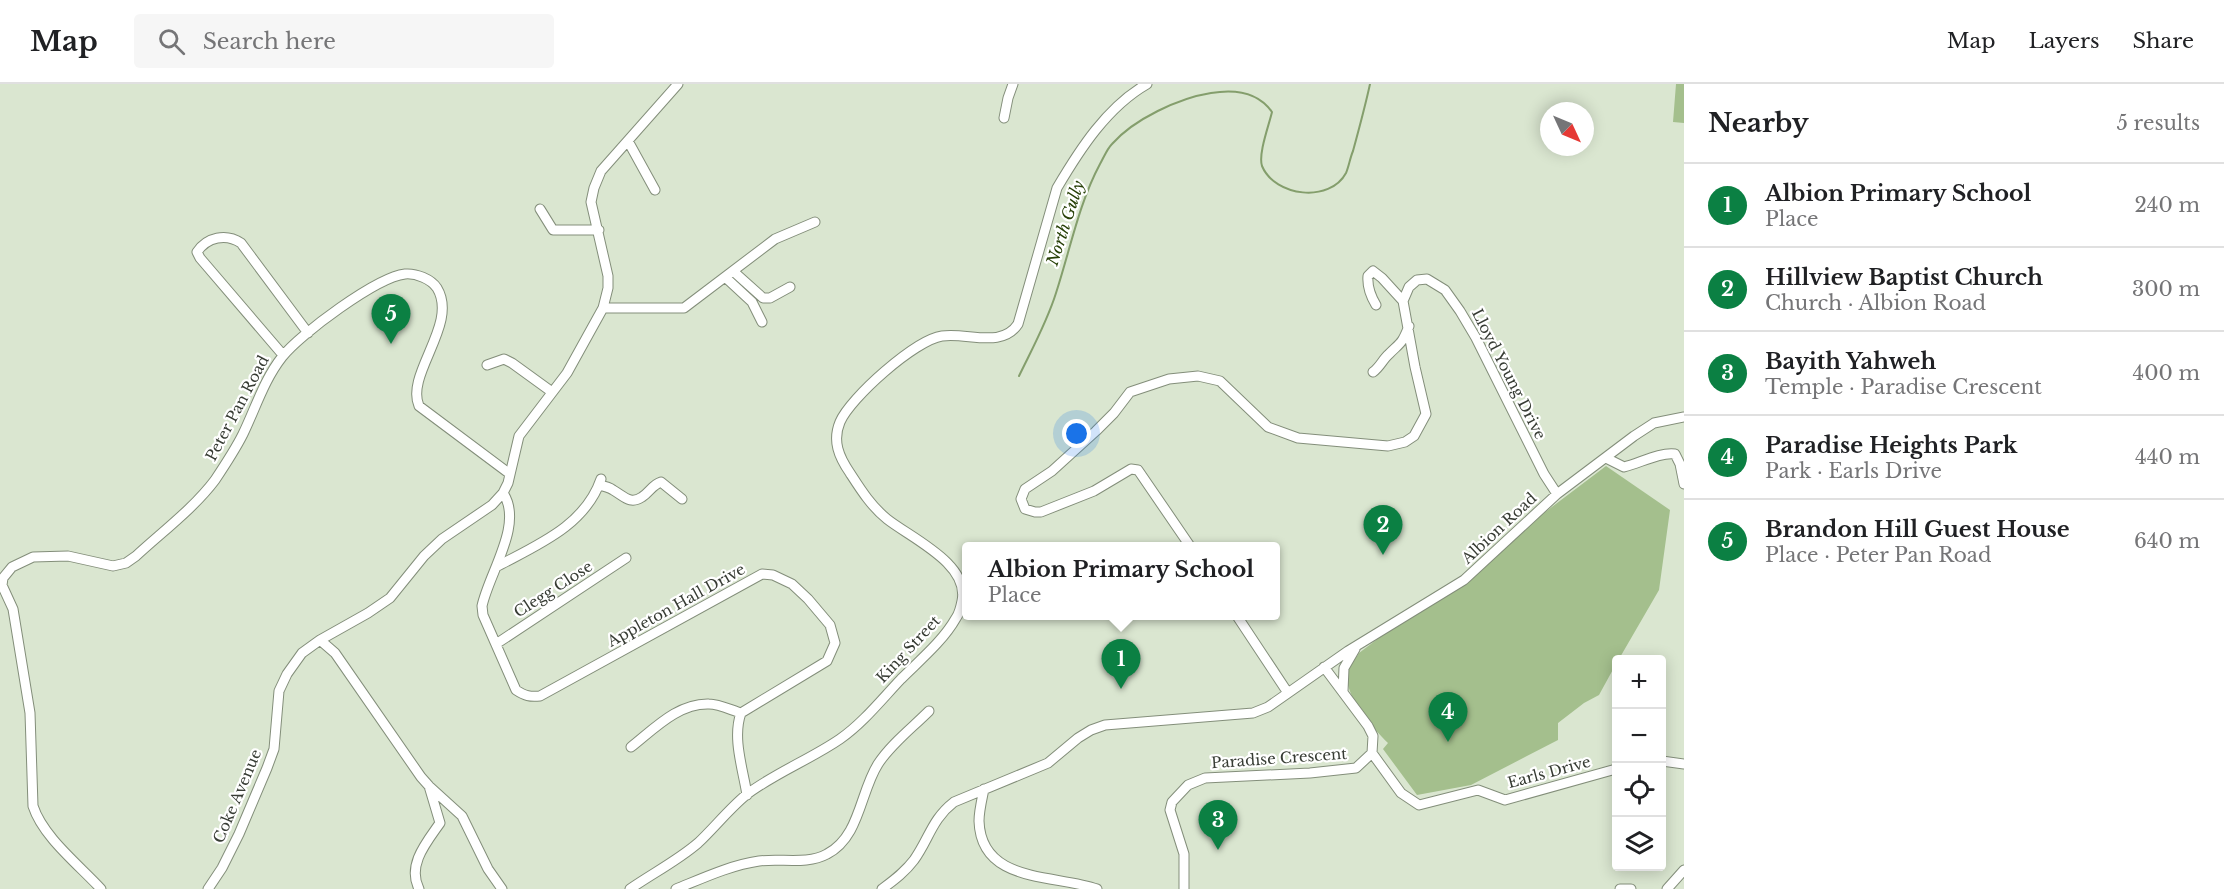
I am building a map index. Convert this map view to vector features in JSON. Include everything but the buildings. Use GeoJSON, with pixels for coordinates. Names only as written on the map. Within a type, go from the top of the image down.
{"type":"FeatureCollection","features":[{"type":"Feature","properties":{"kind":"street","name":"Coke Avenue"},"geometry":{"type":"LineString","coordinates":[[208,889],[222,868],[239,834],[267,768],[274,749],[279,691],[287,674],[302,653],[390,598],[436,544],[492,505],[503,493],[519,436],[567,373],[603,308],[608,288],[608,276],[591,202],[601,171],[678,84]]}},
{"type":"Feature","properties":{"kind":"street"},"geometry":{"type":"LineString","coordinates":[[1004,118],[1008,98],[1014,84]]}},
{"type":"Feature","properties":{"kind":"street","name":"King Street"},"geometry":{"type":"LineString","coordinates":[[962,585],[956,572],[939,556],[886,518],[866,498],[838,453],[836,442],[841,420],[888,369],[929,340],[942,336],[1000,338],[1014,330],[1018,324],[1057,188],[1099,126],[1121,103],[1147,84]]}},
{"type":"Feature","properties":{"kind":"street"},"geometry":{"type":"LineString","coordinates":[[628,141],[655,190]]}},
{"type":"Feature","properties":{"kind":"street"},"geometry":{"type":"LineString","coordinates":[[540,209],[553,230],[599,230]]}},
{"type":"Feature","properties":{"kind":"street"},"geometry":{"type":"LineString","coordinates":[[603,308],[684,308],[775,239],[815,222]]}},
{"type":"Feature","properties":{"kind":"street"},"geometry":{"type":"LineString","coordinates":[[283,356],[200,258],[197,252],[201,246],[220,237],[233,238],[241,243],[308,333]]}},
{"type":"Feature","properties":{"kind":"street"},"geometry":{"type":"LineString","coordinates":[[1187,542],[1138,470],[1131,469],[1094,491],[1041,512],[1025,509],[1021,499],[1025,489],[1052,471],[1096,431],[1130,392],[1168,379],[1198,376],[1220,381],[1269,427],[1298,438],[1388,446],[1405,442],[1414,435],[1426,414],[1403,301],[1373,271],[1368,276],[1367,284],[1370,296],[1376,305]]}},
{"type":"Feature","properties":{"kind":"street","name":"Peter Pan Road"},"geometry":{"type":"LineString","coordinates":[[102,889],[46,831],[37,819],[33,806],[30,713],[13,609],[2,585],[3,578],[12,567],[33,557],[68,556],[113,566],[126,563],[136,556],[213,482],[231,456],[263,387],[283,356],[308,333],[370,288],[387,279],[405,274],[427,279],[437,289],[441,298],[437,335],[416,393],[419,405],[510,474]]}},
{"type":"Feature","properties":{"kind":"street"},"geometry":{"type":"LineString","coordinates":[[729,274],[763,298],[770,298],[790,287]]}},
{"type":"Feature","properties":{"kind":"street"},"geometry":{"type":"LineString","coordinates":[[729,274],[752,302],[762,322]]}},
{"type":"Feature","properties":{"kind":"street","name":"Lloyd Young Drive"},"geometry":{"type":"LineString","coordinates":[[1403,301],[1409,287],[1417,280],[1427,279],[1445,290],[1476,338],[1544,474],[1557,494]]}},
{"type":"Feature","properties":{"kind":"street"},"geometry":{"type":"LineString","coordinates":[[1373,372],[1388,354],[1401,344],[1409,326]]}},
{"type":"Feature","properties":{"kind":"street"},"geometry":{"type":"LineString","coordinates":[[487,365],[504,359],[552,392]]}},
{"type":"Feature","properties":{"kind":"street","name":"Albion Road"},"geometry":{"type":"LineString","coordinates":[[1288,693],[1328,664],[1464,580],[1557,494],[1634,436],[1654,423],[1684,417]]}},
{"type":"Feature","properties":{"kind":"street"},"geometry":{"type":"LineString","coordinates":[[1606,458],[1624,467],[1645,462],[1665,452],[1675,454],[1680,464],[1684,484]]}},
{"type":"Feature","properties":{"kind":"street"},"geometry":{"type":"LineString","coordinates":[[496,567],[552,537],[579,516],[600,482],[627,500],[636,501],[653,485],[661,482],[682,499]]}},
{"type":"Feature","properties":{"kind":"street","name":"Appleton Hall Drive"},"geometry":{"type":"LineString","coordinates":[[503,493],[509,508],[509,531],[482,606],[483,615],[516,690],[531,697],[540,696],[762,574],[773,575],[792,584],[822,614],[830,625],[835,643],[827,661],[741,713]]}},
{"type":"Feature","properties":{"kind":"street","name":"Clegg Close"},"geometry":{"type":"LineString","coordinates":[[496,644],[626,558]]}},
{"type":"Feature","properties":{"kind":"street","name":"King Street"},"geometry":{"type":"LineString","coordinates":[[630,889],[677,860],[698,843],[747,795],[851,731],[943,636],[957,617],[962,604]]}},
{"type":"Feature","properties":{"kind":"street"},"geometry":{"type":"LineString","coordinates":[[882,889],[903,874],[942,811],[954,802],[1048,763],[1078,738],[1098,728],[1105,725],[1253,713],[1268,707],[1288,693],[1240,620]]}},
{"type":"Feature","properties":{"kind":"street"},"geometry":{"type":"LineString","coordinates":[[320,640],[335,652],[429,786],[462,816],[488,869],[502,889]]}},
{"type":"Feature","properties":{"kind":"street"},"geometry":{"type":"LineString","coordinates":[[1343,691],[1344,669],[1358,645]]}},
{"type":"Feature","properties":{"kind":"street"},"geometry":{"type":"LineString","coordinates":[[1328,664],[1373,736],[1372,753]]}},
{"type":"Feature","properties":{"kind":"street"},"geometry":{"type":"LineString","coordinates":[[631,747],[678,711],[695,705],[711,704],[741,713],[737,736],[747,795]]}},
{"type":"Feature","properties":{"kind":"street"},"geometry":{"type":"LineString","coordinates":[[676,889],[714,873],[759,861],[816,859],[830,853],[855,824],[878,764],[929,711]]}},
{"type":"Feature","properties":{"kind":"street","name":"Earls Drive"},"geometry":{"type":"LineString","coordinates":[[1372,753],[1401,793],[1419,805],[1478,790],[1505,800],[1612,770]]}},
{"type":"Feature","properties":{"kind":"street","name":"Paradise Crescent"},"geometry":{"type":"LineString","coordinates":[[1184,889],[1184,854],[1170,810],[1172,802],[1188,785],[1205,778],[1310,773],[1356,768],[1372,753]]}},
{"type":"Feature","properties":{"kind":"street"},"geometry":{"type":"LineString","coordinates":[[1666,762],[1684,764]]}},
{"type":"Feature","properties":{"kind":"street"},"geometry":{"type":"LineString","coordinates":[[419,889],[414,872],[416,861],[440,824],[429,786]]}},
{"type":"Feature","properties":{"kind":"street"},"geometry":{"type":"LineString","coordinates":[[984,789],[979,819],[980,834],[986,848],[996,860],[1023,874],[1097,889]]}},
{"type":"Feature","properties":{"kind":"street"},"geometry":{"type":"LineString","coordinates":[[1667,889],[1684,870]]}},
{"type":"Feature","properties":{"kind":"street"},"geometry":{"type":"LineString","coordinates":[[1620,889],[1631,889]]}},
{"type":"Feature","properties":{"kind":"green space"},"geometry":{"type":"Polygon","coordinates":[[[1676,84],[1684,84],[1684,123],[1673,122],[1676,84]]]}},
{"type":"Feature","properties":{"kind":"green space"},"geometry":{"type":"Polygon","coordinates":[[[1606,466],[1670,510],[1659,590],[1621,655],[1612,655],[1612,671],[1599,695],[1584,703],[1558,723],[1558,740],[1471,785],[1417,795],[1383,749],[1388,743],[1366,719],[1353,699],[1347,678],[1348,669],[1359,653],[1606,466]]]}},
{"type":"Feature","properties":{"kind":"waterway","name":"North Gully"},"geometry":{"type":"LineString","coordinates":[[1019,376],[1052,304],[1093,179],[1109,148],[1121,135],[1158,111],[1198,96],[1220,92],[1237,92],[1253,96],[1272,112],[1261,154],[1262,166],[1278,184],[1290,190],[1316,192],[1338,183],[1346,173],[1370,84]]}},
{"type":"Feature","properties":{"kind":"place","name":"Brandon Hill Guest House"},"geometry":{"type":"Point","coordinates":[391,344]}},
{"type":"Feature","properties":{"kind":"place","name":"Hillview Baptist Church"},"geometry":{"type":"Point","coordinates":[1383,555]}},
{"type":"Feature","properties":{"kind":"place","name":"Albion Primary School"},"geometry":{"type":"Point","coordinates":[1121,689]}},
{"type":"Feature","properties":{"kind":"place","name":"Paradise Heights Park"},"geometry":{"type":"Point","coordinates":[1448,742]}},
{"type":"Feature","properties":{"kind":"place","name":"Bayith Yahweh"},"geometry":{"type":"Point","coordinates":[1218,850]}}]}
